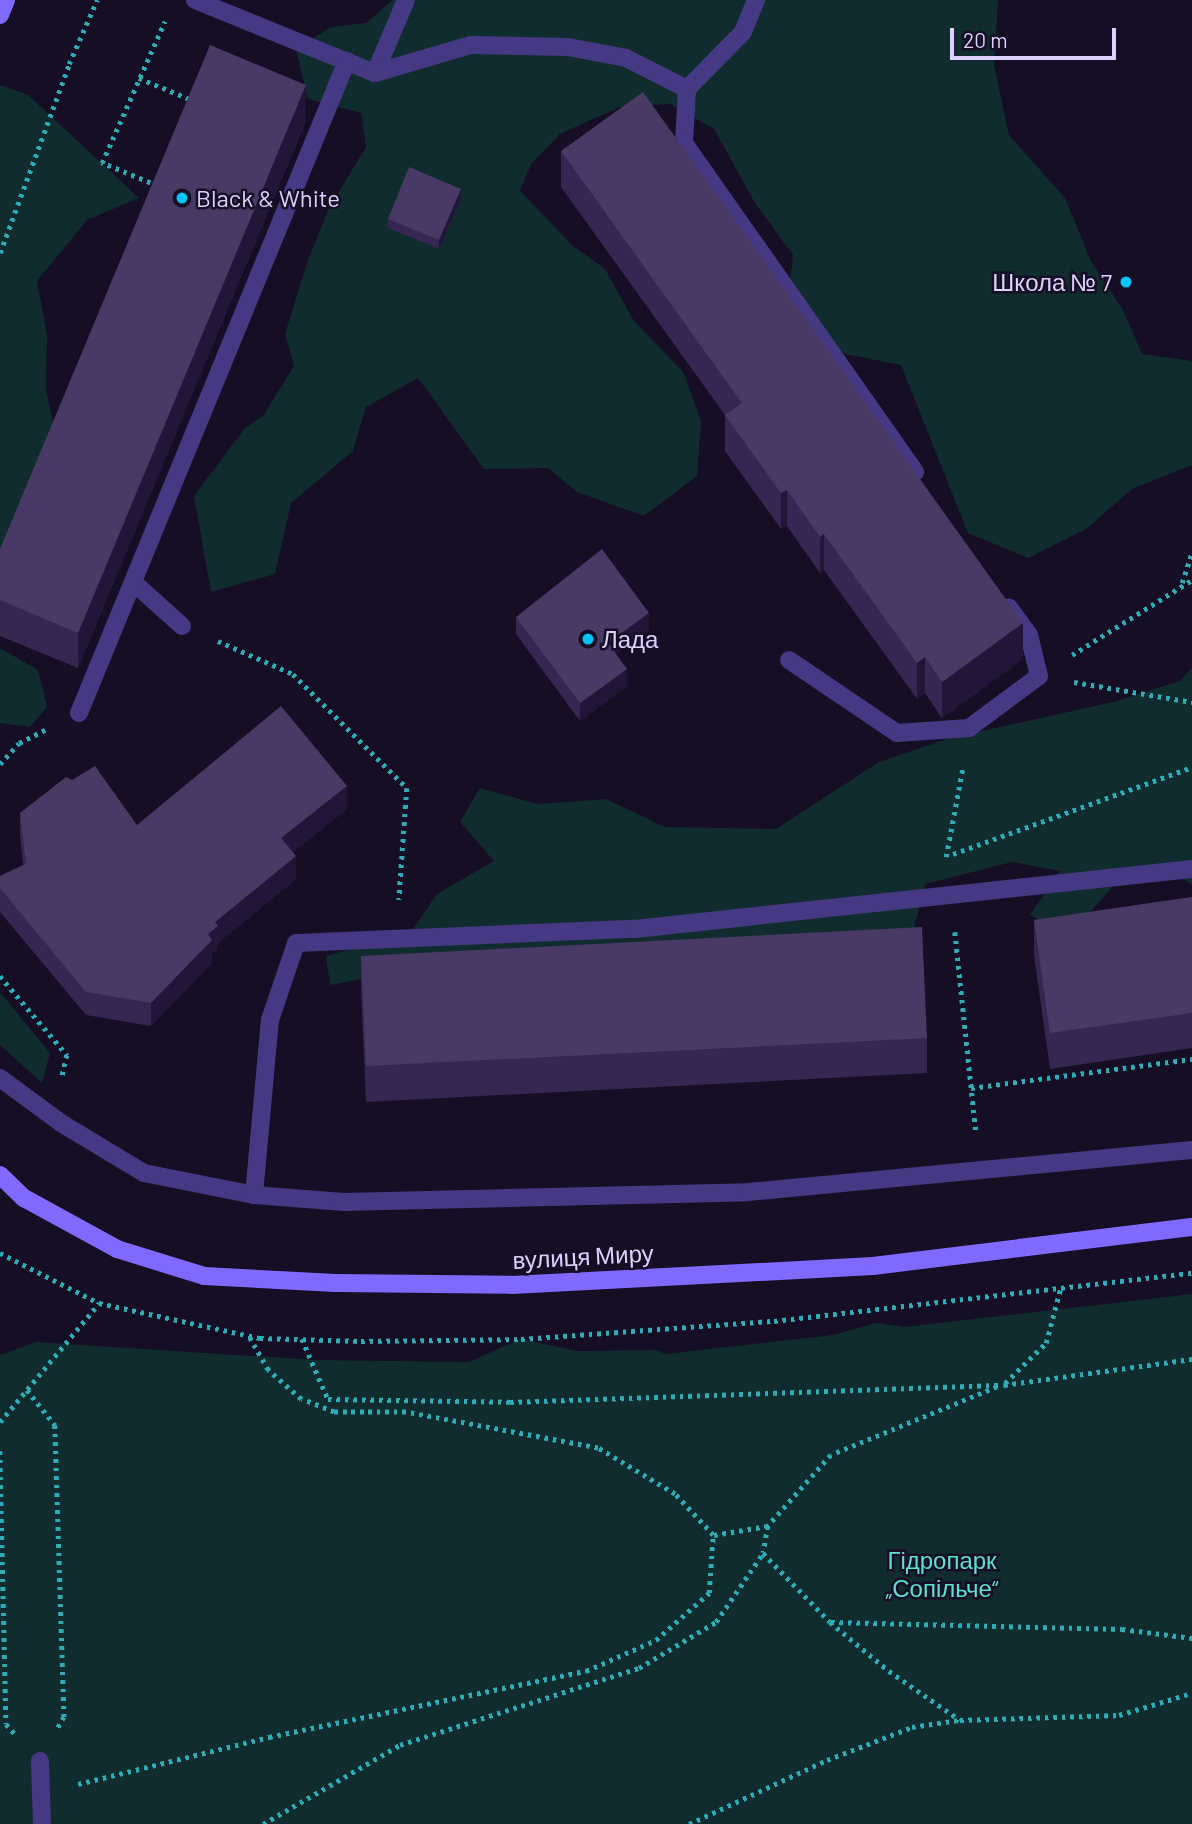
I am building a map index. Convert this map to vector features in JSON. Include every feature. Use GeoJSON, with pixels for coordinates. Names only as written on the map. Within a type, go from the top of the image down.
{"type":"FeatureCollection","features":[{"type":"Feature","properties":{"kind":"main road"},"geometry":{"type":"LineString","coordinates":[[0,15],[6,0]]}},
{"type":"Feature","properties":{"kind":"main road","name":"вулиця Миру"},"geometry":{"type":"LineString","coordinates":[[0,1175],[24,1198],[117,1249],[204,1276],[335,1283],[512,1285],[873,1266],[1192,1227]]}},
{"type":"Feature","properties":{"kind":"street"},"geometry":{"type":"LineString","coordinates":[[195,0],[375,73],[471,45],[568,47],[626,58],[687,89]]}},
{"type":"Feature","properties":{"kind":"street"},"geometry":{"type":"LineString","coordinates":[[375,73],[407,0]]}},
{"type":"Feature","properties":{"kind":"street"},"geometry":{"type":"LineString","coordinates":[[756,0],[743,32],[687,89],[684,142],[924,486]]}},
{"type":"Feature","properties":{"kind":"street"},"geometry":{"type":"LineString","coordinates":[[79,713],[347,61]]}},
{"type":"Feature","properties":{"kind":"street"},"geometry":{"type":"LineString","coordinates":[[133,582],[182,625]]}},
{"type":"Feature","properties":{"kind":"street"},"geometry":{"type":"LineString","coordinates":[[789,660],[897,733],[969,728],[1039,676],[1029,635],[1000,593]]}},
{"type":"Feature","properties":{"kind":"street"},"geometry":{"type":"LineString","coordinates":[[254,1195],[270,1020],[296,943],[635,929],[1192,869]]}},
{"type":"Feature","properties":{"kind":"street"},"geometry":{"type":"LineString","coordinates":[[0,1078],[53,1117],[144,1173],[254,1195],[344,1202],[748,1192],[1192,1150]]}},
{"type":"Feature","properties":{"kind":"street"},"geometry":{"type":"LineString","coordinates":[[40,1761],[38,1794],[42,1824]]}},
{"type":"Feature","properties":{"kind":"path"},"geometry":{"type":"LineString","coordinates":[[0,253],[69,64],[97,0]]}},
{"type":"Feature","properties":{"kind":"path"},"geometry":{"type":"LineString","coordinates":[[165,189],[102,163],[169,11]]}},
{"type":"Feature","properties":{"kind":"path"},"geometry":{"type":"LineString","coordinates":[[139,78],[200,103]]}},
{"type":"Feature","properties":{"kind":"path"},"geometry":{"type":"LineString","coordinates":[[1182,583],[1192,553]]}},
{"type":"Feature","properties":{"kind":"path"},"geometry":{"type":"LineString","coordinates":[[1039,676],[1182,583],[1192,580]]}},
{"type":"Feature","properties":{"kind":"path"},"geometry":{"type":"LineString","coordinates":[[182,625],[293,674],[407,788],[396,939]]}},
{"type":"Feature","properties":{"kind":"path"},"geometry":{"type":"LineString","coordinates":[[1039,676],[1192,702]]}},
{"type":"Feature","properties":{"kind":"path"},"geometry":{"type":"LineString","coordinates":[[0,764],[19,743],[79,713]]}},
{"type":"Feature","properties":{"kind":"path"},"geometry":{"type":"LineString","coordinates":[[932,858],[946,856],[1192,767]]}},
{"type":"Feature","properties":{"kind":"path"},"geometry":{"type":"LineString","coordinates":[[946,856],[956,805]]}},
{"type":"Feature","properties":{"kind":"path"},"geometry":{"type":"LineString","coordinates":[[957,947],[976,1136]]}},
{"type":"Feature","properties":{"kind":"path"},"geometry":{"type":"LineString","coordinates":[[0,976],[67,1055],[53,1117]]}},
{"type":"Feature","properties":{"kind":"path"},"geometry":{"type":"LineString","coordinates":[[971,1088],[1192,1059]]}},
{"type":"Feature","properties":{"kind":"path"},"geometry":{"type":"LineString","coordinates":[[263,1824],[400,1745],[639,1668],[716,1622],[763,1553],[768,1526],[831,1455],[1004,1385],[1046,1343],[1060,1290]]}},
{"type":"Feature","properties":{"kind":"path"},"geometry":{"type":"LineString","coordinates":[[0,1422],[99,1303]]}},
{"type":"Feature","properties":{"kind":"path"},"geometry":{"type":"LineString","coordinates":[[38,1794],[270,1737],[586,1671],[656,1640],[709,1592],[713,1535],[675,1494],[598,1448],[406,1412],[334,1412],[301,1399],[268,1370],[248,1335]]}},
{"type":"Feature","properties":{"kind":"path"},"geometry":{"type":"LineString","coordinates":[[302,1339],[328,1399],[510,1402],[1004,1385],[1192,1359]]}},
{"type":"Feature","properties":{"kind":"path"},"geometry":{"type":"LineString","coordinates":[[27,1390],[55,1425],[64,1717],[40,1761]]}},
{"type":"Feature","properties":{"kind":"path"},"geometry":{"type":"LineString","coordinates":[[0,1451],[6,1724]]}},
{"type":"Feature","properties":{"kind":"path"},"geometry":{"type":"LineString","coordinates":[[713,1535],[768,1526]]}},
{"type":"Feature","properties":{"kind":"path"},"geometry":{"type":"LineString","coordinates":[[763,1553],[831,1622],[960,1720]]}},
{"type":"Feature","properties":{"kind":"path"},"geometry":{"type":"LineString","coordinates":[[831,1622],[1122,1629],[1192,1638]]}},
{"type":"Feature","properties":{"kind":"path"},"geometry":{"type":"LineString","coordinates":[[689,1824],[900,1731],[960,1720],[1119,1715],[1192,1693]]}},
{"type":"Feature","properties":{"kind":"green space"},"geometry":{"type":"Polygon","coordinates":[[[393,0],[998,0],[994,65],[1009,135],[1065,198],[1091,261],[1123,310],[1142,354],[1192,361],[1192,465],[1132,489],[1086,529],[1028,558],[968,533],[901,365],[845,354],[788,310],[793,255],[755,203],[714,129],[670,104],[620,107],[560,134],[531,164],[520,191],[573,246],[605,269],[634,321],[684,373],[701,421],[697,476],[644,516],[577,492],[548,468],[484,469],[418,378],[366,407],[353,451],[291,503],[275,574],[211,592],[194,496],[245,428],[263,416],[294,366],[285,334],[308,260],[330,206],[366,147],[361,113],[308,99],[296,49],[331,27],[366,23],[393,0]]]}},
{"type":"Feature","properties":{"kind":"green space"},"geometry":{"type":"Polygon","coordinates":[[[0,85],[28,95],[139,198],[87,220],[37,281],[47,335],[46,389],[63,469],[0,575],[0,85]]]}},
{"type":"Feature","properties":{"kind":"green space"},"geometry":{"type":"Polygon","coordinates":[[[0,648],[38,670],[47,707],[30,727],[0,723],[0,648]]]}},
{"type":"Feature","properties":{"kind":"green space"},"geometry":{"type":"Polygon","coordinates":[[[1192,668],[1192,884],[1172,873],[1119,879],[1070,935],[1030,915],[1060,871],[1012,862],[925,884],[911,940],[444,963],[330,985],[326,956],[411,932],[437,894],[494,861],[460,822],[480,788],[538,804],[606,799],[665,827],[776,829],[879,762],[950,738],[1113,702],[1180,681],[1192,668]]]}},
{"type":"Feature","properties":{"kind":"green space"},"geometry":{"type":"Polygon","coordinates":[[[0,992],[50,1053],[42,1083],[0,1045],[0,992]]]}},
{"type":"Feature","properties":{"kind":"green space","name":"Гідропарк „Сопільче“"},"geometry":{"type":"Polygon","coordinates":[[[1192,1294],[1192,1824],[0,1824],[0,1355],[36,1342],[316,1360],[469,1362],[521,1339],[577,1351],[656,1350],[665,1354],[833,1335],[876,1323],[904,1327],[1192,1294]]]}},
{"type":"Feature","properties":{"kind":"building"},"geometry":{"type":"Polygon","coordinates":[[[210,45],[306,85],[78,633],[0,600],[0,549],[210,45]]]}},
{"type":"Feature","properties":{"kind":"building"},"geometry":{"type":"Polygon","coordinates":[[[643,92],[1023,623],[942,682],[925,657],[917,663],[824,534],[820,537],[787,490],[781,493],[725,415],[742,403],[561,151],[643,92]]]}},
{"type":"Feature","properties":{"kind":"building"},"geometry":{"type":"Polygon","coordinates":[[[409,167],[461,189],[439,240],[388,219],[409,167]]]}},
{"type":"Feature","properties":{"kind":"building"},"geometry":{"type":"Polygon","coordinates":[[[602,549],[649,613],[608,643],[627,669],[580,703],[516,617],[602,549]]]}},
{"type":"Feature","properties":{"kind":"building"},"geometry":{"type":"Polygon","coordinates":[[[281,706],[347,786],[281,838],[296,856],[215,922],[218,926],[208,934],[212,940],[151,1003],[86,992],[0,888],[0,876],[26,864],[20,813],[66,777],[72,780],[95,766],[137,825],[281,706]]]}},
{"type":"Feature","properties":{"kind":"building"},"geometry":{"type":"Polygon","coordinates":[[[1192,897],[1192,1013],[1050,1033],[1034,920],[1192,897]]]}},
{"type":"Feature","properties":{"kind":"building"},"geometry":{"type":"Polygon","coordinates":[[[922,927],[927,1038],[366,1066],[361,956],[922,927]]]}},
{"type":"Feature","properties":{"kind":"place","name":"Black & White"},"geometry":{"type":"Point","coordinates":[182,198]}},
{"type":"Feature","properties":{"kind":"place","name":"Школа № 7"},"geometry":{"type":"Point","coordinates":[1126,282]}},
{"type":"Feature","properties":{"kind":"place","name":"Лада"},"geometry":{"type":"Point","coordinates":[588,639]}}]}
